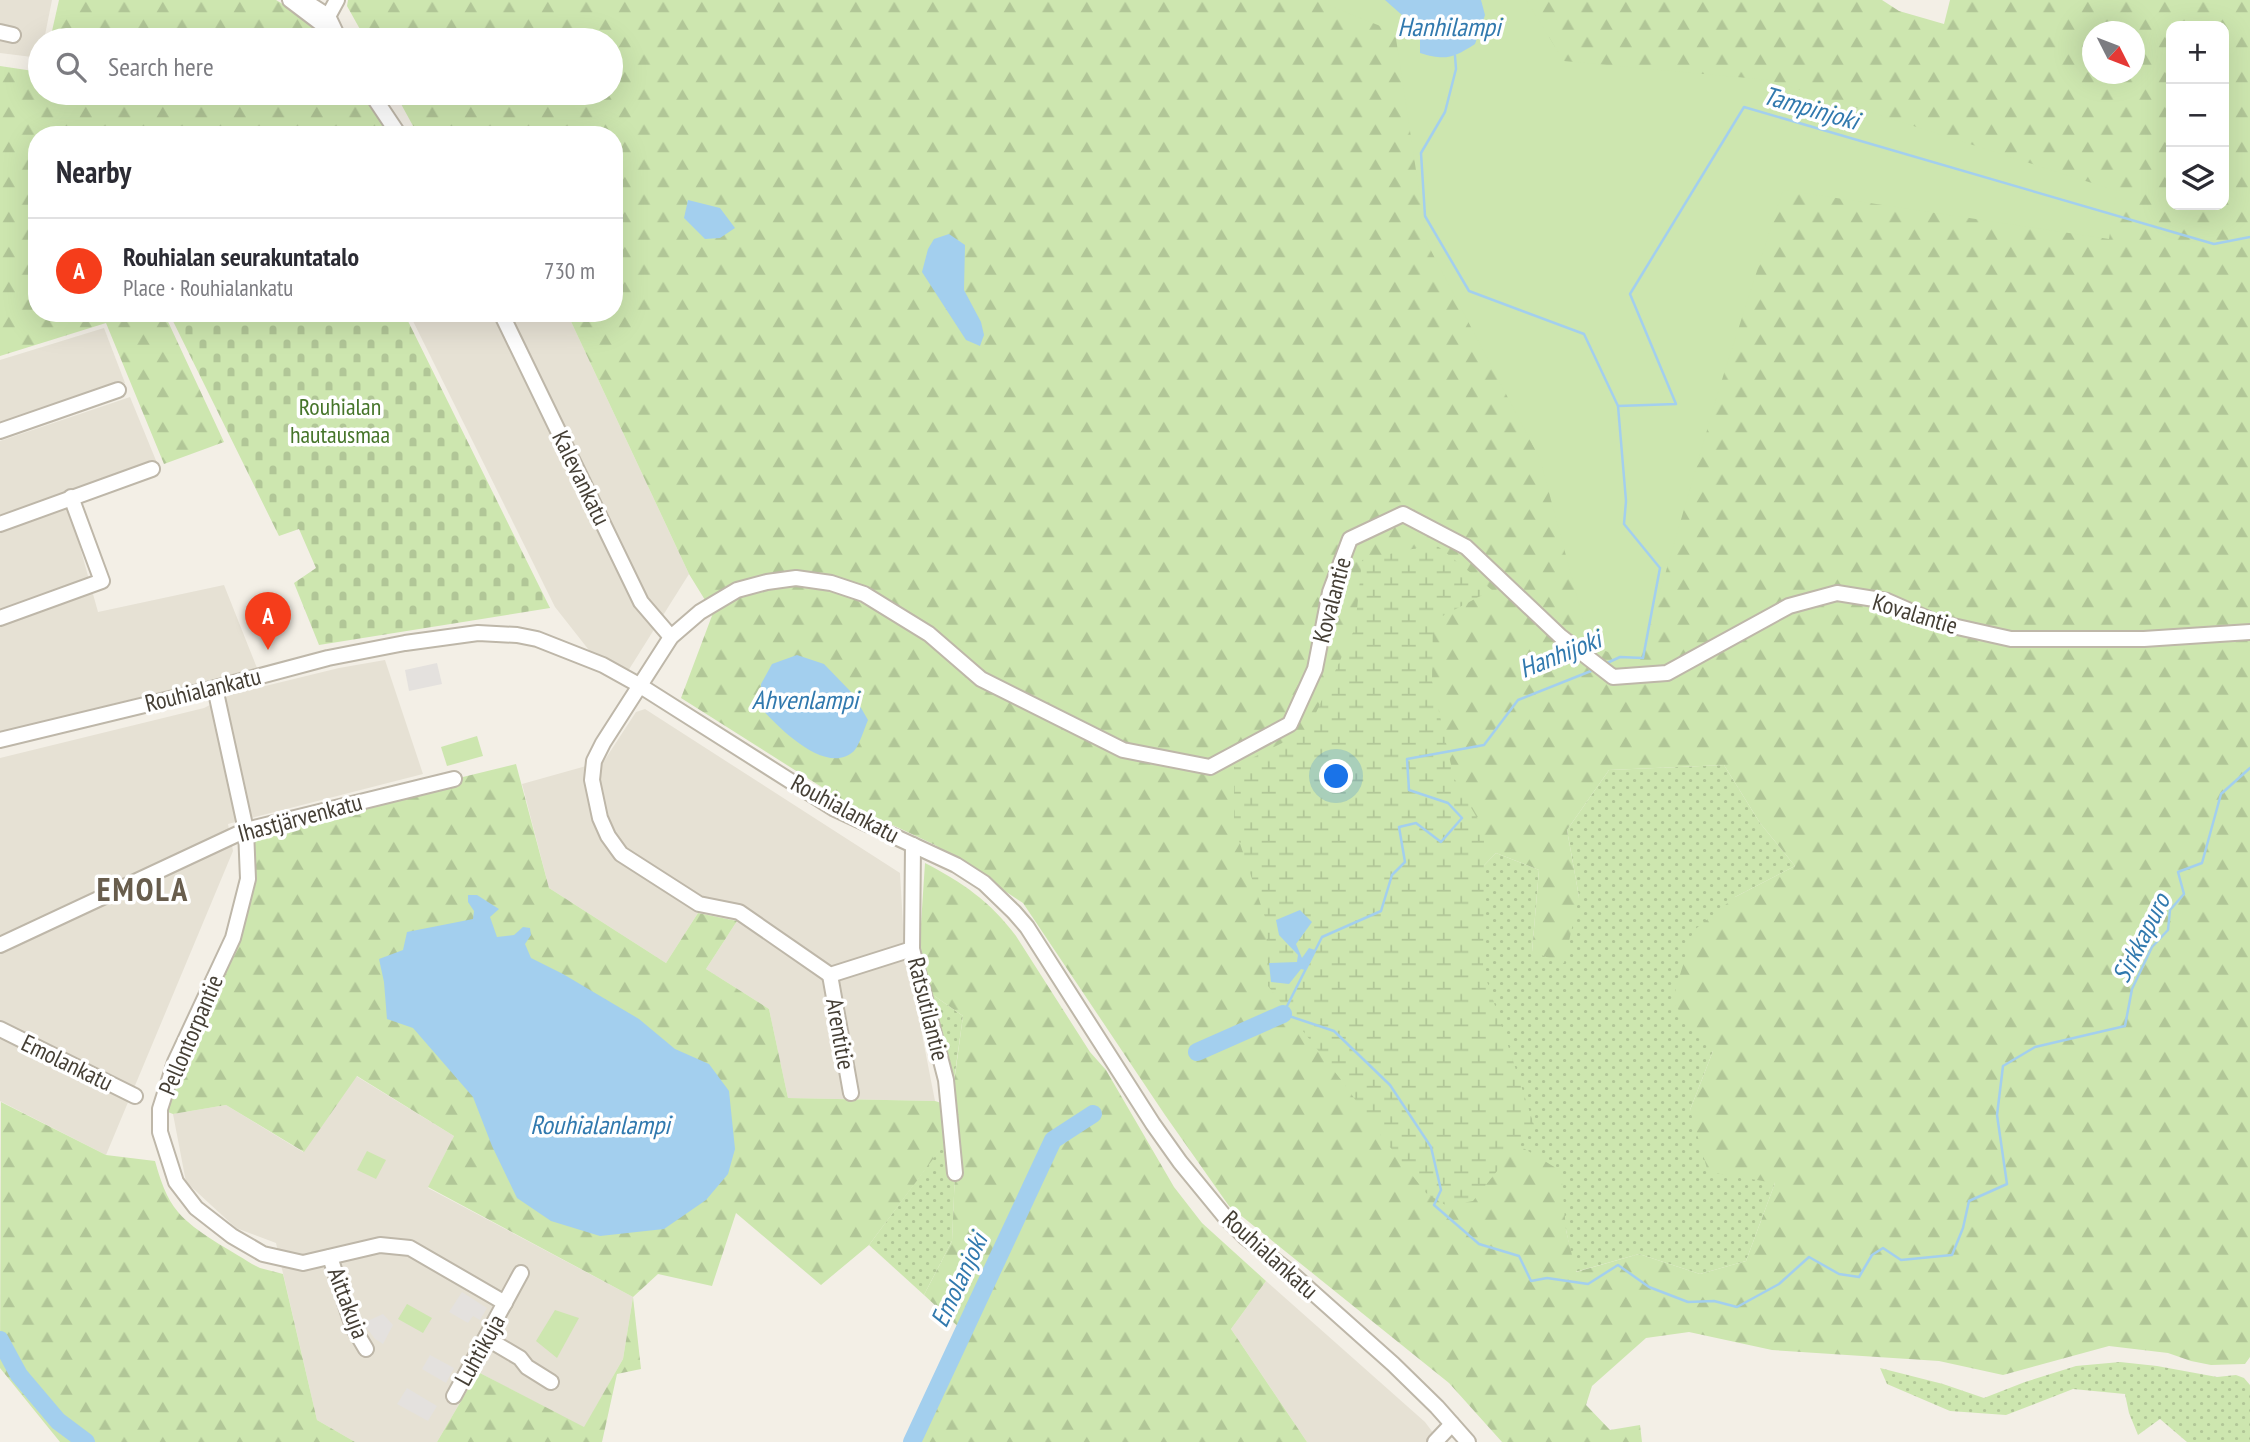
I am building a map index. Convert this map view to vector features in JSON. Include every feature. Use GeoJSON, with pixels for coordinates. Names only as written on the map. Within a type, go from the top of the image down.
{"type":"FeatureCollection","features":[{"type":"Feature","properties":{"kind":"street"},"geometry":{"type":"LineString","coordinates":[[290,0],[326,21]]}},
{"type":"Feature","properties":{"kind":"street"},"geometry":{"type":"LineString","coordinates":[[303,0],[330,28]]}},
{"type":"Feature","properties":{"kind":"street"},"geometry":{"type":"LineString","coordinates":[[326,21],[337,0]]}},
{"type":"Feature","properties":{"kind":"street"},"geometry":{"type":"LineString","coordinates":[[379,105],[393,126]]}},
{"type":"Feature","properties":{"kind":"street","name":"Kalevankatu"},"geometry":{"type":"LineString","coordinates":[[505,322],[641,602],[671,638]]}},
{"type":"Feature","properties":{"kind":"street"},"geometry":{"type":"LineString","coordinates":[[0,431],[118,390]]}},
{"type":"Feature","properties":{"kind":"street"},"geometry":{"type":"LineString","coordinates":[[0,524],[152,469]]}},
{"type":"Feature","properties":{"kind":"street"},"geometry":{"type":"LineString","coordinates":[[0,618],[102,581],[71,498]]}},
{"type":"Feature","properties":{"kind":"street","name":"Kovalantie"},"geometry":{"type":"LineString","coordinates":[[830,975],[738,912],[699,904],[621,854],[608,836],[600,818],[592,779],[593,761],[671,638],[700,612],[737,590],[796,578],[831,583],[864,593],[918,627],[981,679],[1123,750],[1210,767],[1290,724],[1315,669],[1330,592],[1350,539],[1403,514],[1466,547],[1560,636],[1614,677],[1667,673],[1789,606],[1837,593],[1887,601],[1934,622],[2011,639],[2144,639],[2250,632]]}},
{"type":"Feature","properties":{"kind":"street","name":"Rouhialankatu"},"geometry":{"type":"LineString","coordinates":[[0,740],[328,658],[405,643],[478,633],[537,639],[603,665],[639,685],[832,808],[957,865],[984,883],[1027,928],[1153,1124],[1226,1218],[1393,1364],[1468,1442]]}},
{"type":"Feature","properties":{"kind":"street","name":"Pellontorpantie"},"geometry":{"type":"LineString","coordinates":[[215,688],[246,830],[248,879],[233,938],[175,1062],[160,1109],[160,1132],[176,1182],[196,1208],[232,1236],[263,1254],[303,1263],[380,1245],[410,1248],[505,1303]]}},
{"type":"Feature","properties":{"kind":"street","name":"Ihastjärvenkatu"},"geometry":{"type":"LineString","coordinates":[[0,945],[246,830],[454,779]]}},
{"type":"Feature","properties":{"kind":"street","name":"Ratsutilantie"},"geometry":{"type":"LineString","coordinates":[[913,845],[912,949],[946,1080],[956,1174]]}},
{"type":"Feature","properties":{"kind":"street"},"geometry":{"type":"LineString","coordinates":[[830,975],[912,949]]}},
{"type":"Feature","properties":{"kind":"street","name":"Arentitie"},"geometry":{"type":"LineString","coordinates":[[830,975],[851,1093]]}},
{"type":"Feature","properties":{"kind":"street","name":"Emolankatu"},"geometry":{"type":"LineString","coordinates":[[0,1029],[135,1096]]}},
{"type":"Feature","properties":{"kind":"street","name":"Aittakuja"},"geometry":{"type":"LineString","coordinates":[[330,1257],[353,1327],[366,1349]]}},
{"type":"Feature","properties":{"kind":"street","name":"Luhtikuja"},"geometry":{"type":"LineString","coordinates":[[454,1396],[521,1273]]}},
{"type":"Feature","properties":{"kind":"street"},"geometry":{"type":"LineString","coordinates":[[486,1338],[520,1358],[527,1367],[551,1382]]}},
{"type":"Feature","properties":{"kind":"street"},"geometry":{"type":"LineString","coordinates":[[1435,1442],[1452,1424]]}},
{"type":"Feature","properties":{"kind":"shaded area"},"geometry":{"type":"Polygon","coordinates":[[[0,0],[52,0],[46,28],[28,28],[28,56],[0,53],[0,0]]]}},
{"type":"Feature","properties":{"kind":"shaded area"},"geometry":{"type":"Polygon","coordinates":[[[413,322],[571,322],[689,574],[628,671],[592,654],[555,607],[413,322]]]}},
{"type":"Feature","properties":{"kind":"shaded area"},"geometry":{"type":"Polygon","coordinates":[[[104,328],[125,383],[0,425],[0,360],[104,328]]]}},
{"type":"Feature","properties":{"kind":"shaded area"},"geometry":{"type":"Polygon","coordinates":[[[130,397],[157,463],[65,493],[98,612],[224,585],[257,668],[0,732],[0,441],[130,397]]]}},
{"type":"Feature","properties":{"kind":"shaded area"},"geometry":{"type":"Polygon","coordinates":[[[385,660],[423,774],[228,824],[233,851],[106,1155],[0,1101],[0,758],[204,708],[232,694],[339,668],[385,660]]]}},
{"type":"Feature","properties":{"kind":"shaded area"},"geometry":{"type":"Polygon","coordinates":[[[437,663],[442,684],[409,691],[405,670],[437,663]]]}},
{"type":"Feature","properties":{"kind":"shaded area"},"geometry":{"type":"Polygon","coordinates":[[[645,709],[900,873],[904,942],[935,1101],[788,1098],[769,1009],[706,969],[737,921],[698,913],[666,963],[549,888],[522,784],[604,761],[636,712],[645,709]]]}},
{"type":"Feature","properties":{"kind":"shaded area"},"geometry":{"type":"Polygon","coordinates":[[[356,1076],[454,1136],[428,1188],[633,1297],[623,1359],[584,1428],[478,1372],[437,1442],[355,1442],[317,1420],[276,1243],[236,1228],[186,1182],[173,1114],[226,1105],[303,1152],[356,1076]]]}},
{"type":"Feature","properties":{"kind":"shaded area"},"geometry":{"type":"Polygon","coordinates":[[[1266,1281],[1425,1422],[1440,1442],[1307,1442],[1231,1329],[1266,1281]]]}},
{"type":"Feature","properties":{"kind":"shaded area"},"geometry":{"type":"Polygon","coordinates":[[[462,1292],[487,1308],[480,1320],[473,1316],[468,1323],[449,1312],[462,1292]]]}},
{"type":"Feature","properties":{"kind":"shaded area"},"geometry":{"type":"Polygon","coordinates":[[[383,1314],[393,1325],[383,1344],[375,1339],[363,1323],[383,1314]]]}},
{"type":"Feature","properties":{"kind":"shaded area"},"geometry":{"type":"Polygon","coordinates":[[[430,1355],[454,1368],[446,1383],[422,1369],[430,1355]]]}},
{"type":"Feature","properties":{"kind":"shaded area"},"geometry":{"type":"Polygon","coordinates":[[[407,1388],[437,1406],[428,1421],[397,1404],[407,1388]]]}},
{"type":"Feature","properties":{"kind":"green space"},"geometry":{"type":"Polygon","coordinates":[[[59,0],[276,0],[320,28],[53,28],[59,0]]]}},
{"type":"Feature","properties":{"kind":"green space"},"geometry":{"type":"Polygon","coordinates":[[[348,0],[1882,0],[1899,11],[1944,24],[1950,0],[2250,0],[2250,1357],[2245,1364],[2211,1365],[2168,1353],[2109,1346],[2003,1375],[1939,1361],[1772,1350],[1689,1332],[1646,1338],[1592,1386],[1586,1405],[1610,1430],[1640,1425],[1642,1442],[1502,1442],[1449,1383],[1229,1206],[1023,903],[935,845],[850,805],[681,698],[713,613],[689,574],[571,322],[623,322],[623,126],[413,126],[402,105],[623,105],[623,28],[359,28],[347,6],[348,0]],[[1724,765],[1609,770],[1567,830],[1579,897],[1564,963],[1532,952],[1539,870],[1496,853],[1472,878],[1500,1134],[1561,1171],[1566,1230],[1576,1272],[1639,1254],[1700,1274],[1746,1261],[1775,1183],[1708,1172],[1690,1110],[1713,1051],[1672,1002],[1693,931],[1735,897],[1795,866],[1760,823],[1724,765]]]}},
{"type":"Feature","properties":{"kind":"green space"},"geometry":{"type":"Polygon","coordinates":[[[1316,0],[1526,0],[1564,61],[1769,80],[2117,191],[2109,239],[1783,190],[1719,389],[1639,664],[1590,645],[1540,459],[1427,243],[1395,32],[1316,0]]]}},
{"type":"Feature","properties":{"kind":"green space"},"geometry":{"type":"Polygon","coordinates":[[[0,66],[28,70],[28,105],[372,105],[386,126],[28,126],[28,322],[168,322],[224,442],[164,464],[106,323],[0,356],[0,66]]]}},
{"type":"Feature","properties":{"kind":"green space","name":"Rouhialan hautausmaa"},"geometry":{"type":"Polygon","coordinates":[[[173,322],[408,322],[550,608],[319,645],[294,583],[316,568],[299,529],[279,536],[173,322]]]}},
{"type":"Feature","properties":{"kind":"green space"},"geometry":{"type":"Polygon","coordinates":[[[1435,544],[1492,590],[1433,621],[1432,681],[1454,778],[1484,830],[1483,969],[1534,1125],[1473,1201],[1447,1206],[1426,1193],[1268,986],[1266,920],[1234,826],[1234,767],[1308,730],[1355,628],[1362,560],[1435,544]],[[1312,922],[1279,935],[1298,955],[1298,964],[1304,970],[1302,958],[1296,944],[1312,922]]]}},
{"type":"Feature","properties":{"kind":"green space"},"geometry":{"type":"Polygon","coordinates":[[[477,736],[483,756],[447,766],[441,747],[477,736]]]}},
{"type":"Feature","properties":{"kind":"green space"},"geometry":{"type":"Polygon","coordinates":[[[516,764],[549,888],[666,963],[698,913],[737,921],[706,969],[769,1009],[788,1098],[935,1101],[948,1105],[950,1112],[963,1016],[926,990],[920,939],[925,863],[963,885],[986,903],[1016,936],[1090,1052],[1106,1070],[1174,1187],[1202,1223],[1266,1281],[1231,1329],[1307,1442],[912,1442],[964,1332],[924,1295],[952,1241],[955,1173],[951,1135],[869,1245],[821,1285],[736,1213],[712,1286],[658,1274],[633,1297],[428,1187],[454,1136],[357,1076],[304,1152],[226,1105],[173,1114],[160,1109],[233,938],[248,879],[246,830],[516,764]]]}},
{"type":"Feature","properties":{"kind":"green space"},"geometry":{"type":"Polygon","coordinates":[[[1724,765],[1760,823],[1795,866],[1735,897],[1713,1051],[1690,1110],[1775,1183],[1746,1261],[1700,1274],[1639,1254],[1575,1272],[1566,1230],[1500,1135],[1472,878],[1496,853],[1539,870],[1532,952],[1579,897],[1567,830],[1609,770],[1724,765]]]}},
{"type":"Feature","properties":{"kind":"green space"},"geometry":{"type":"Polygon","coordinates":[[[926,990],[963,1016],[949,1116],[926,990]]]}},
{"type":"Feature","properties":{"kind":"green space"},"geometry":{"type":"Polygon","coordinates":[[[1,1102],[106,1155],[155,1161],[167,1194],[185,1220],[252,1264],[283,1274],[317,1420],[355,1442],[60,1442],[0,1368],[1,1102]]]}},
{"type":"Feature","properties":{"kind":"green space"},"geometry":{"type":"Polygon","coordinates":[[[951,1134],[955,1173],[952,1241],[924,1295],[869,1245],[951,1134]]]}},
{"type":"Feature","properties":{"kind":"green space"},"geometry":{"type":"Polygon","coordinates":[[[367,1151],[386,1160],[376,1179],[357,1170],[367,1151]]]}},
{"type":"Feature","properties":{"kind":"green space"},"geometry":{"type":"Polygon","coordinates":[[[633,1297],[641,1369],[617,1374],[602,1442],[437,1442],[478,1372],[584,1427],[623,1359],[633,1297]]]}},
{"type":"Feature","properties":{"kind":"green space"},"geometry":{"type":"Polygon","coordinates":[[[407,1304],[432,1318],[423,1333],[398,1319],[407,1304]]]}},
{"type":"Feature","properties":{"kind":"green space"},"geometry":{"type":"Polygon","coordinates":[[[555,1310],[579,1318],[557,1358],[536,1341],[555,1310]]]}},
{"type":"Feature","properties":{"kind":"green space"},"geometry":{"type":"Polygon","coordinates":[[[2120,1362],[2217,1377],[2236,1375],[2244,1378],[2250,1385],[2250,1442],[2187,1442],[2160,1419],[2138,1435],[2125,1394],[2073,1389],[2006,1415],[1950,1411],[1887,1384],[1880,1368],[1984,1398],[2076,1366],[2120,1362]]]}},
{"type":"Feature","properties":{"kind":"water","name":"Hanhilampi"},"geometry":{"type":"Polygon","coordinates":[[[1385,0],[1481,0],[1485,15],[1475,44],[1455,55],[1436,57],[1420,53],[1420,31],[1385,0]]]}},
{"type":"Feature","properties":{"kind":"water"},"geometry":{"type":"Polygon","coordinates":[[[688,200],[720,208],[735,228],[720,238],[705,239],[684,218],[688,200]]]}},
{"type":"Feature","properties":{"kind":"water"},"geometry":{"type":"Polygon","coordinates":[[[949,234],[965,245],[964,290],[981,322],[984,335],[980,346],[966,340],[922,272],[928,249],[934,239],[949,234]]]}},
{"type":"Feature","properties":{"kind":"water","name":"Ahvenlampi"},"geometry":{"type":"Polygon","coordinates":[[[797,655],[824,664],[853,694],[868,720],[854,751],[843,757],[830,758],[816,754],[778,726],[760,707],[761,684],[772,664],[797,655]]]}},
{"type":"Feature","properties":{"kind":"water","name":"Rouhialanlampi"},"geometry":{"type":"Polygon","coordinates":[[[468,895],[477,895],[499,909],[490,917],[497,937],[514,935],[523,927],[530,928],[531,935],[525,944],[531,958],[639,1019],[675,1049],[709,1064],[729,1091],[735,1149],[728,1174],[706,1200],[664,1229],[600,1236],[551,1221],[517,1198],[492,1146],[473,1097],[413,1028],[387,1019],[379,959],[403,950],[407,932],[473,919],[474,911],[468,902],[468,895]]]}},
{"type":"Feature","properties":{"kind":"water"},"geometry":{"type":"Polygon","coordinates":[[[1300,910],[1312,922],[1296,944],[1302,958],[1309,948],[1315,950],[1305,970],[1301,969],[1289,984],[1271,982],[1269,963],[1297,962],[1298,955],[1279,935],[1276,920],[1300,910]]]}},
{"type":"Feature","properties":{"kind":"waterway","name":"Hanhijoki"},"geometry":{"type":"LineString","coordinates":[[1455,56],[1456,69],[1445,112],[1421,153],[1425,216],[1469,291],[1584,334],[1618,406],[1626,501],[1624,524],[1660,568],[1643,658],[1620,657],[1605,664]]}},
{"type":"Feature","properties":{"kind":"waterway","name":"Tampinjoki"},"geometry":{"type":"LineString","coordinates":[[1618,406],[1676,404],[1630,294],[1744,107],[2214,244],[2250,237]]}},
{"type":"Feature","properties":{"kind":"waterway","name":"Sirkkapuro"},"geometry":{"type":"LineString","coordinates":[[1596,669],[1518,700],[1484,745],[1407,759],[1409,790],[1448,803],[1462,818],[1441,842],[1416,823],[1399,827],[1405,862],[1392,875],[1381,911],[1322,937],[1283,1014],[1334,1031],[1390,1085],[1431,1147],[1441,1190],[1434,1205],[1479,1244],[1519,1256],[1531,1281],[1547,1278],[1588,1284],[1618,1265],[1649,1287],[1688,1302],[1714,1301],[1737,1307],[1779,1284],[1809,1257],[1839,1274],[1859,1277],[1872,1255],[1883,1248],[1901,1260],[1952,1255],[1963,1228],[1969,1201],[2007,1184],[1997,1115],[2003,1066],[2035,1047],[2125,1026],[2132,989],[2152,947],[2168,930],[2170,910],[2184,894],[2178,872],[2202,863],[2221,794],[2250,768]]}},
{"type":"Feature","properties":{"kind":"waterway","name":"Hanhijoki"},"geometry":{"type":"LineString","coordinates":[[1197,1052],[1283,1014]]}},
{"type":"Feature","properties":{"kind":"waterway","name":"Emolanjoki"},"geometry":{"type":"LineString","coordinates":[[912,1442],[1053,1140],[1093,1114]]}},
{"type":"Feature","properties":{"kind":"waterway"},"geometry":{"type":"LineString","coordinates":[[0,1340],[19,1375],[58,1421],[86,1442]]}},
{"type":"Feature","properties":{"kind":"place","name":"Rouhialan seurakuntatalo"},"geometry":{"type":"Point","coordinates":[268,650]}},
{"type":"Feature","properties":{"kind":"district","name":"EMOLA"},"geometry":{"type":"Point","coordinates":[143,890]}}]}
